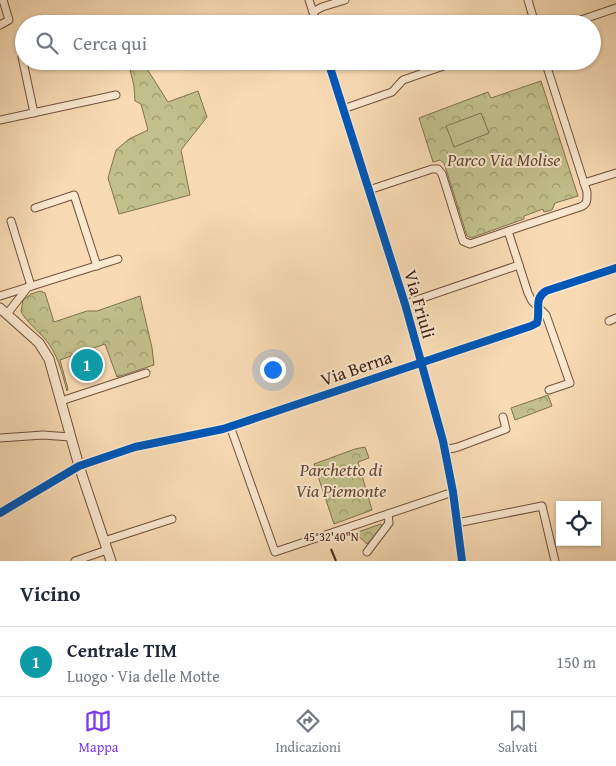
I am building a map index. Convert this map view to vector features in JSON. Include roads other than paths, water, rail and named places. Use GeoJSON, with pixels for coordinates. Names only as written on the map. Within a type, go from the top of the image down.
{"type":"FeatureCollection","features":[{"type":"Feature","properties":{"kind":"street"},"geometry":{"type":"LineString","coordinates":[[0,25],[9,20],[3,0]]}},
{"type":"Feature","properties":{"kind":"street"},"geometry":{"type":"LineString","coordinates":[[309,0],[314,15]]}},
{"type":"Feature","properties":{"kind":"street"},"geometry":{"type":"LineString","coordinates":[[313,12],[345,0]]}},
{"type":"Feature","properties":{"kind":"street"},"geometry":{"type":"LineString","coordinates":[[528,0],[532,15]]}},
{"type":"Feature","properties":{"kind":"street"},"geometry":{"type":"LineString","coordinates":[[595,15],[616,8]]}},
{"type":"Feature","properties":{"kind":"street"},"geometry":{"type":"LineString","coordinates":[[25,70],[34,113]]}},
{"type":"Feature","properties":{"kind":"street","name":"Via Friuli"},"geometry":{"type":"LineString","coordinates":[[331,70],[405,304],[445,450],[453,492],[462,561]]}},
{"type":"Feature","properties":{"kind":"street"},"geometry":{"type":"LineString","coordinates":[[343,109],[392,92],[403,80],[432,70]]}},
{"type":"Feature","properties":{"kind":"street"},"geometry":{"type":"LineString","coordinates":[[369,190],[432,169],[438,169],[442,174],[463,241],[470,244],[585,205],[587,198],[584,183],[548,70]]}},
{"type":"Feature","properties":{"kind":"street"},"geometry":{"type":"LineString","coordinates":[[0,120],[116,95]]}},
{"type":"Feature","properties":{"kind":"street"},"geometry":{"type":"LineString","coordinates":[[584,183],[616,172]]}},
{"type":"Feature","properties":{"kind":"street"},"geometry":{"type":"LineString","coordinates":[[35,208],[74,195],[97,266]]}},
{"type":"Feature","properties":{"kind":"street"},"geometry":{"type":"LineString","coordinates":[[11,221],[30,286]]}},
{"type":"Feature","properties":{"kind":"street"},"geometry":{"type":"LineString","coordinates":[[508,231],[528,292],[532,301],[546,315],[570,383],[549,390]]}},
{"type":"Feature","properties":{"kind":"street"},"geometry":{"type":"LineString","coordinates":[[0,296],[118,259]]}},
{"type":"Feature","properties":{"kind":"street"},"geometry":{"type":"LineString","coordinates":[[405,304],[519,265]]}},
{"type":"Feature","properties":{"kind":"street","name":"Via Berna"},"geometry":{"type":"LineString","coordinates":[[0,513],[79,466],[134,448],[230,426],[531,326],[536,323],[540,295],[546,291],[616,268]]}},
{"type":"Feature","properties":{"kind":"street"},"geometry":{"type":"LineString","coordinates":[[30,286],[4,311],[39,343],[50,362],[70,437],[111,561]]}},
{"type":"Feature","properties":{"kind":"street"},"geometry":{"type":"LineString","coordinates":[[61,401],[146,373]]}},
{"type":"Feature","properties":{"kind":"street"},"geometry":{"type":"LineString","coordinates":[[445,450],[506,429],[503,417]]}},
{"type":"Feature","properties":{"kind":"street"},"geometry":{"type":"LineString","coordinates":[[230,426],[274,552],[453,492]]}},
{"type":"Feature","properties":{"kind":"street"},"geometry":{"type":"LineString","coordinates":[[0,438],[43,435],[70,437]]}},
{"type":"Feature","properties":{"kind":"street"},"geometry":{"type":"LineString","coordinates":[[457,522],[542,506],[555,561]]}},
{"type":"Feature","properties":{"kind":"street"},"geometry":{"type":"LineString","coordinates":[[367,552],[389,523],[388,514]]}},
{"type":"Feature","properties":{"kind":"street"},"geometry":{"type":"LineString","coordinates":[[75,561],[172,519]]}},
{"type":"Feature","properties":{"kind":"place","name":"Centrale TIM"},"geometry":{"type":"Point","coordinates":[87,365]}},
{"type":"Feature","properties":{"kind":"park label","name":"Parco Via Molise"},"geometry":{"type":"Point","coordinates":[504,159]}},
{"type":"Feature","properties":{"kind":"park label","name":"Parchetto di Via Piemonte"},"geometry":{"type":"Point","coordinates":[341,479]}}]}
